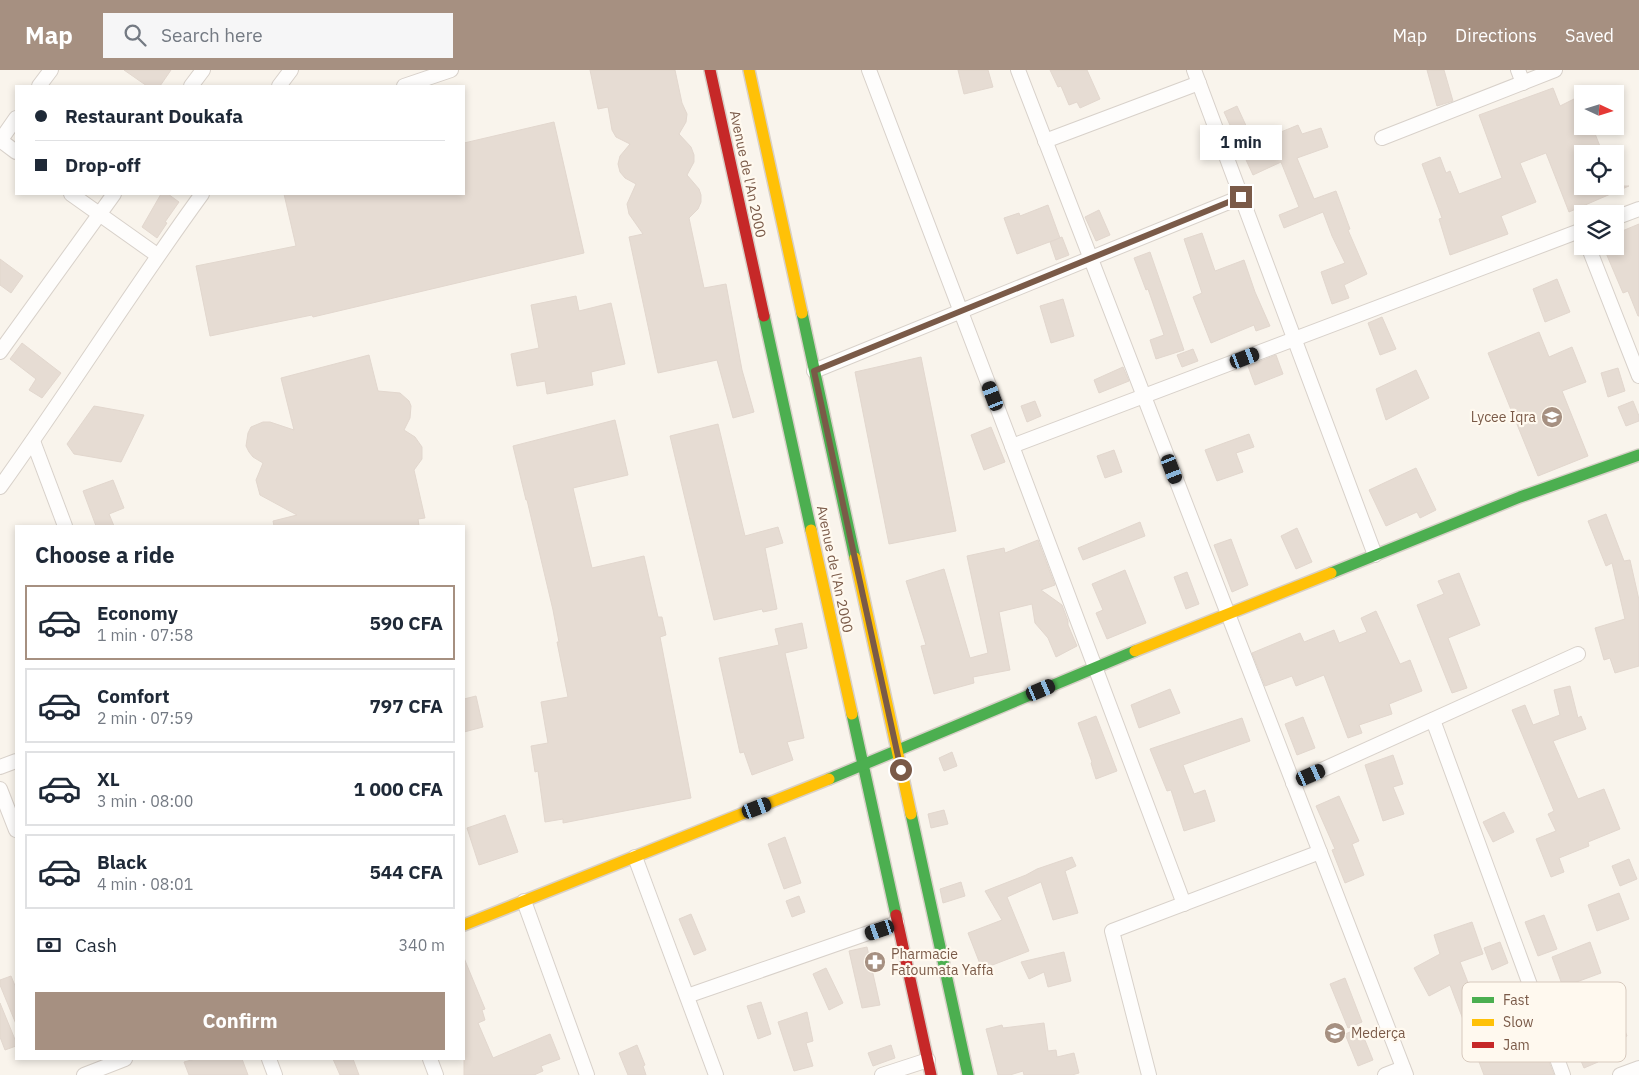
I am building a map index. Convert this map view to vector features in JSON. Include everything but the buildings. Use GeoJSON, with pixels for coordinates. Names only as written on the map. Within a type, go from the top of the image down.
{"type":"FeatureCollection","features":[{"type":"Feature","properties":{"kind":"main road","name":"Avenue de l'An 2000"},"geometry":{"type":"LineString","coordinates":[[710,70],[862,766],[932,1075]]}},
{"type":"Feature","properties":{"kind":"main road","name":"Avenue de l'An 2000"},"geometry":{"type":"LineString","coordinates":[[749,70],[968,1075]]}},
{"type":"Feature","properties":{"kind":"main road"},"geometry":{"type":"LineString","coordinates":[[465,925],[862,766],[1095,667],[1520,497],[1639,455]]}},
{"type":"Feature","properties":{"kind":"street"},"geometry":{"type":"LineString","coordinates":[[40,85],[51,70]]}},
{"type":"Feature","properties":{"kind":"street"},"geometry":{"type":"LineString","coordinates":[[192,85],[203,70]]}},
{"type":"Feature","properties":{"kind":"street"},"geometry":{"type":"LineString","coordinates":[[280,85],[291,70]]}},
{"type":"Feature","properties":{"kind":"street"},"geometry":{"type":"LineString","coordinates":[[407,85],[451,70]]}},
{"type":"Feature","properties":{"kind":"street"},"geometry":{"type":"LineString","coordinates":[[869,70],[1184,904]]}},
{"type":"Feature","properties":{"kind":"street"},"geometry":{"type":"LineString","coordinates":[[1018,70],[1404,1072],[1385,1075]]}},
{"type":"Feature","properties":{"kind":"street"},"geometry":{"type":"LineString","coordinates":[[1382,138],[1521,76],[1555,70]]}},
{"type":"Feature","properties":{"kind":"street"},"geometry":{"type":"LineString","coordinates":[[1046,141],[1196,76],[1375,555]]}},
{"type":"Feature","properties":{"kind":"street"},"geometry":{"type":"LineString","coordinates":[[15,119],[0,140],[15,151]]}},
{"type":"Feature","properties":{"kind":"street"},"geometry":{"type":"LineString","coordinates":[[72,195],[158,256]]}},
{"type":"Feature","properties":{"kind":"street"},"geometry":{"type":"LineString","coordinates":[[0,352],[113,195]]}},
{"type":"Feature","properties":{"kind":"street"},"geometry":{"type":"LineString","coordinates":[[0,487],[201,195]]}},
{"type":"Feature","properties":{"kind":"street"},"geometry":{"type":"LineString","coordinates":[[814,371],[1241,197]]}},
{"type":"Feature","properties":{"kind":"street"},"geometry":{"type":"LineString","coordinates":[[1624,215],[1639,209]]}},
{"type":"Feature","properties":{"kind":"street"},"geometry":{"type":"LineString","coordinates":[[1012,446],[1574,234]]}},
{"type":"Feature","properties":{"kind":"street"},"geometry":{"type":"LineString","coordinates":[[1592,255],[1639,376]]}},
{"type":"Feature","properties":{"kind":"street"},"geometry":{"type":"LineString","coordinates":[[33,441],[65,525]]}},
{"type":"Feature","properties":{"kind":"street"},"geometry":{"type":"LineString","coordinates":[[1293,783],[1578,654]]}},
{"type":"Feature","properties":{"kind":"street"},"geometry":{"type":"LineString","coordinates":[[1433,720],[1530,982]]}},
{"type":"Feature","properties":{"kind":"street"},"geometry":{"type":"LineString","coordinates":[[0,767],[15,761]]}},
{"type":"Feature","properties":{"kind":"street"},"geometry":{"type":"LineString","coordinates":[[0,789],[15,827]]}},
{"type":"Feature","properties":{"kind":"street"},"geometry":{"type":"LineString","coordinates":[[1149,1075],[1112,931],[1320,852]]}},
{"type":"Feature","properties":{"kind":"street"},"geometry":{"type":"LineString","coordinates":[[634,857],[716,1075]]}},
{"type":"Feature","properties":{"kind":"street"},"geometry":{"type":"LineString","coordinates":[[524,901],[587,1075]]}},
{"type":"Feature","properties":{"kind":"street"},"geometry":{"type":"LineString","coordinates":[[686,996],[898,924]]}},
{"type":"Feature","properties":{"kind":"street"},"geometry":{"type":"LineString","coordinates":[[84,1075],[123,1060]]}},
{"type":"Feature","properties":{"kind":"street"},"geometry":{"type":"LineString","coordinates":[[269,1060],[275,1075]]}},
{"type":"Feature","properties":{"kind":"street"},"geometry":{"type":"LineString","coordinates":[[430,1060],[436,1075]]}},
{"type":"Feature","properties":{"kind":"street"},"geometry":{"type":"LineString","coordinates":[[882,1075],[928,1060]]}},
{"type":"Feature","properties":{"kind":"street"},"geometry":{"type":"LineString","coordinates":[[1559,1062],[1564,1075]]}},
{"type":"Feature","properties":{"kind":"street"},"geometry":{"type":"LineString","coordinates":[[1620,1075],[1639,1068]]}},
{"type":"Feature","properties":{"kind":"traffic: fast"},"geometry":{"type":"LineString","coordinates":[[802,313],[855,558]]}},
{"type":"Feature","properties":{"kind":"traffic: fast"},"geometry":{"type":"LineString","coordinates":[[764,316],[811,530]]}},
{"type":"Feature","properties":{"kind":"traffic: fast"},"geometry":{"type":"LineString","coordinates":[[1331,573],[1520,497],[1639,455]]}},
{"type":"Feature","properties":{"kind":"traffic: fast"},"geometry":{"type":"LineString","coordinates":[[829,779],[1135,651]]}},
{"type":"Feature","properties":{"kind":"traffic: fast"},"geometry":{"type":"LineString","coordinates":[[852,714],[896,915]]}},
{"type":"Feature","properties":{"kind":"traffic: fast"},"geometry":{"type":"LineString","coordinates":[[911,814],[968,1075]]}},
{"type":"Feature","properties":{"kind":"traffic: slow"},"geometry":{"type":"LineString","coordinates":[[749,70],[802,313]]}},
{"type":"Feature","properties":{"kind":"traffic: slow"},"geometry":{"type":"LineString","coordinates":[[811,530],[852,714]]}},
{"type":"Feature","properties":{"kind":"traffic: slow"},"geometry":{"type":"LineString","coordinates":[[855,558],[911,814]]}},
{"type":"Feature","properties":{"kind":"traffic: slow"},"geometry":{"type":"LineString","coordinates":[[1135,651],[1331,573]]}},
{"type":"Feature","properties":{"kind":"traffic: slow"},"geometry":{"type":"LineString","coordinates":[[465,925],[829,779]]}},
{"type":"Feature","properties":{"kind":"traffic: jam"},"geometry":{"type":"LineString","coordinates":[[710,70],[764,316]]}},
{"type":"Feature","properties":{"kind":"traffic: jam"},"geometry":{"type":"LineString","coordinates":[[896,915],[931,1075]]}},
{"type":"Feature","properties":{"kind":"place","name":"Lycee Iqra"},"geometry":{"type":"Point","coordinates":[1552,417]}},
{"type":"Feature","properties":{"kind":"place","name":"Pharmacie Fatoumata Yaffa"},"geometry":{"type":"Point","coordinates":[875,962]}},
{"type":"Feature","properties":{"kind":"place","name":"Mederça"},"geometry":{"type":"Point","coordinates":[1335,1033]}},
{"type":"Feature","properties":{"kind":"route"},"geometry":{"type":"LineString","coordinates":[[901,770],[814,371],[1241,197]]}}]}
